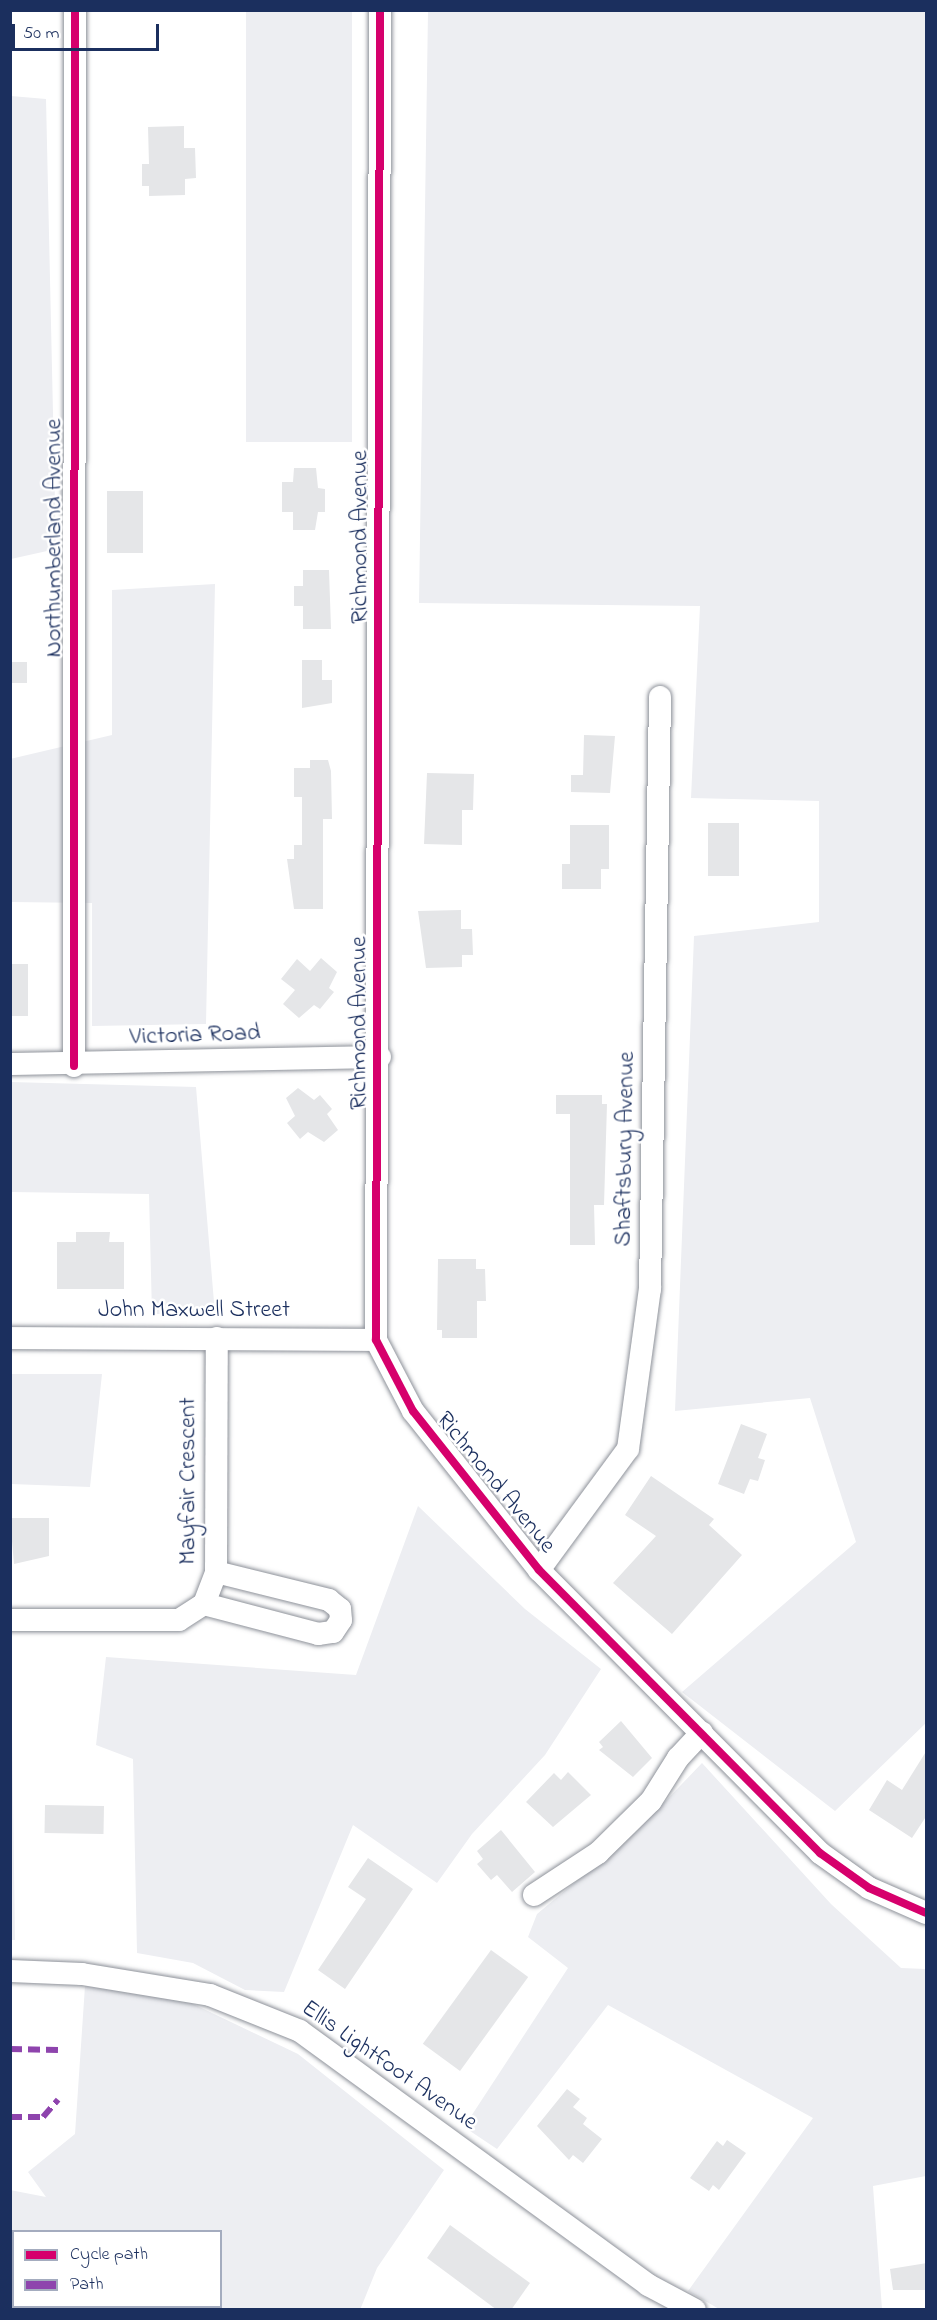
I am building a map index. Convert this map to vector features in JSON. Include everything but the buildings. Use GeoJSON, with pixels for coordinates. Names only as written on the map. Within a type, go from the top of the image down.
{"type":"FeatureCollection","features":[{"type":"Feature","properties":{"kind":"street","name":"Northumberland Avenue"},"geometry":{"type":"LineString","coordinates":[[74,1066],[75,10]]}},
{"type":"Feature","properties":{"kind":"street","name":"Richmond Avenue"},"geometry":{"type":"LineString","coordinates":[[380,10],[380,1057],[376,1340],[413,1411],[539,1570],[820,1852],[869,1888],[927,1913]]}},
{"type":"Feature","properties":{"kind":"street","name":"Shaftsbury Avenue"},"geometry":{"type":"LineString","coordinates":[[539,1570],[628,1449],[650,1289],[660,697]]}},
{"type":"Feature","properties":{"kind":"street","name":"Victoria Road"},"geometry":{"type":"LineString","coordinates":[[10,1064],[74,1066],[380,1057]]}},
{"type":"Feature","properties":{"kind":"street","name":"John Maxwell Street"},"geometry":{"type":"LineString","coordinates":[[10,1338],[376,1340]]}},
{"type":"Feature","properties":{"kind":"street","name":"Mayfair Crescent"},"geometry":{"type":"LineString","coordinates":[[204,1604],[216,1572],[217,1338]]}},
{"type":"Feature","properties":{"kind":"street"},"geometry":{"type":"LineString","coordinates":[[10,1620],[179,1620],[204,1604],[318,1634],[333,1632],[341,1620],[340,1609],[329,1600],[216,1572]]}},
{"type":"Feature","properties":{"kind":"street"},"geometry":{"type":"LineString","coordinates":[[534,1895],[598,1852],[651,1801],[678,1758],[702,1732]]}},
{"type":"Feature","properties":{"kind":"street","name":"Ellis Lightfoot Avenue"},"geometry":{"type":"LineString","coordinates":[[10,1971],[82,1974],[210,1995],[300,2031],[648,2285],[696,2310]]}},
{"type":"Feature","properties":{"kind":"shaded area"},"geometry":{"type":"Polygon","coordinates":[[[246,11],[352,11],[352,442],[246,442],[246,11]]]}},
{"type":"Feature","properties":{"kind":"shaded area"},"geometry":{"type":"Polygon","coordinates":[[[428,11],[926,11],[926,1723],[835,1811],[682,1692],[856,1542],[810,1398],[675,1411],[694,936],[819,922],[819,801],[691,798],[700,606],[419,603],[428,11]]]}},
{"type":"Feature","properties":{"kind":"shaded area"},"geometry":{"type":"Polygon","coordinates":[[[11,96],[46,99],[56,549],[11,559],[11,96]]]}},
{"type":"Feature","properties":{"kind":"shaded area"},"geometry":{"type":"Polygon","coordinates":[[[215,584],[206,1024],[92,1026],[92,903],[11,902],[10,759],[112,735],[112,590],[215,584]]]}},
{"type":"Feature","properties":{"kind":"shaded area"},"geometry":{"type":"Polygon","coordinates":[[[11,1082],[196,1087],[215,1314],[152,1314],[149,1194],[11,1192],[11,1082]]]}},
{"type":"Feature","properties":{"kind":"shaded area"},"geometry":{"type":"Polygon","coordinates":[[[11,1374],[102,1374],[90,1487],[11,1484],[11,1374]]]}},
{"type":"Feature","properties":{"kind":"shaded area"},"geometry":{"type":"Polygon","coordinates":[[[418,1506],[525,1609],[601,1669],[545,1755],[472,1834],[437,1883],[353,1825],[284,1992],[245,1990],[193,1963],[137,1953],[133,1759],[96,1745],[106,1657],[356,1675],[418,1506]]]}},
{"type":"Feature","properties":{"kind":"shaded area"},"geometry":{"type":"Polygon","coordinates":[[[11,1657],[15,1940],[10,1940],[11,1657]]]}},
{"type":"Feature","properties":{"kind":"shaded area"},"geometry":{"type":"Polygon","coordinates":[[[702,1763],[831,1904],[901,1968],[926,1969],[926,2176],[873,2186],[882,2309],[719,2309],[688,2291],[813,2118],[608,2005],[497,2149],[464,2127],[568,1968],[528,1937],[537,1914],[637,1831],[702,1763]]]}},
{"type":"Feature","properties":{"kind":"shaded area"},"geometry":{"type":"Polygon","coordinates":[[[85,1986],[189,2002],[298,2054],[444,2170],[377,2268],[360,2310],[11,2309],[10,2190],[46,2197],[28,2172],[75,2134],[85,1986]]]}},
{"type":"Feature","properties":{"kind":"marked path"},"geometry":{"type":"LineString","coordinates":[[10,2049],[58,2050]]}},
{"type":"Feature","properties":{"kind":"marked path"},"geometry":{"type":"LineString","coordinates":[[10,2117],[43,2117],[58,2100]]}},
{"type":"Feature","properties":{"kind":"cycle path"},"geometry":{"type":"LineString","coordinates":[[74,1066],[75,10]]}},
{"type":"Feature","properties":{"kind":"cycle path"},"geometry":{"type":"LineString","coordinates":[[380,10],[376,1340],[413,1411],[539,1570],[820,1853],[869,1888],[926,1913]]}}]}
